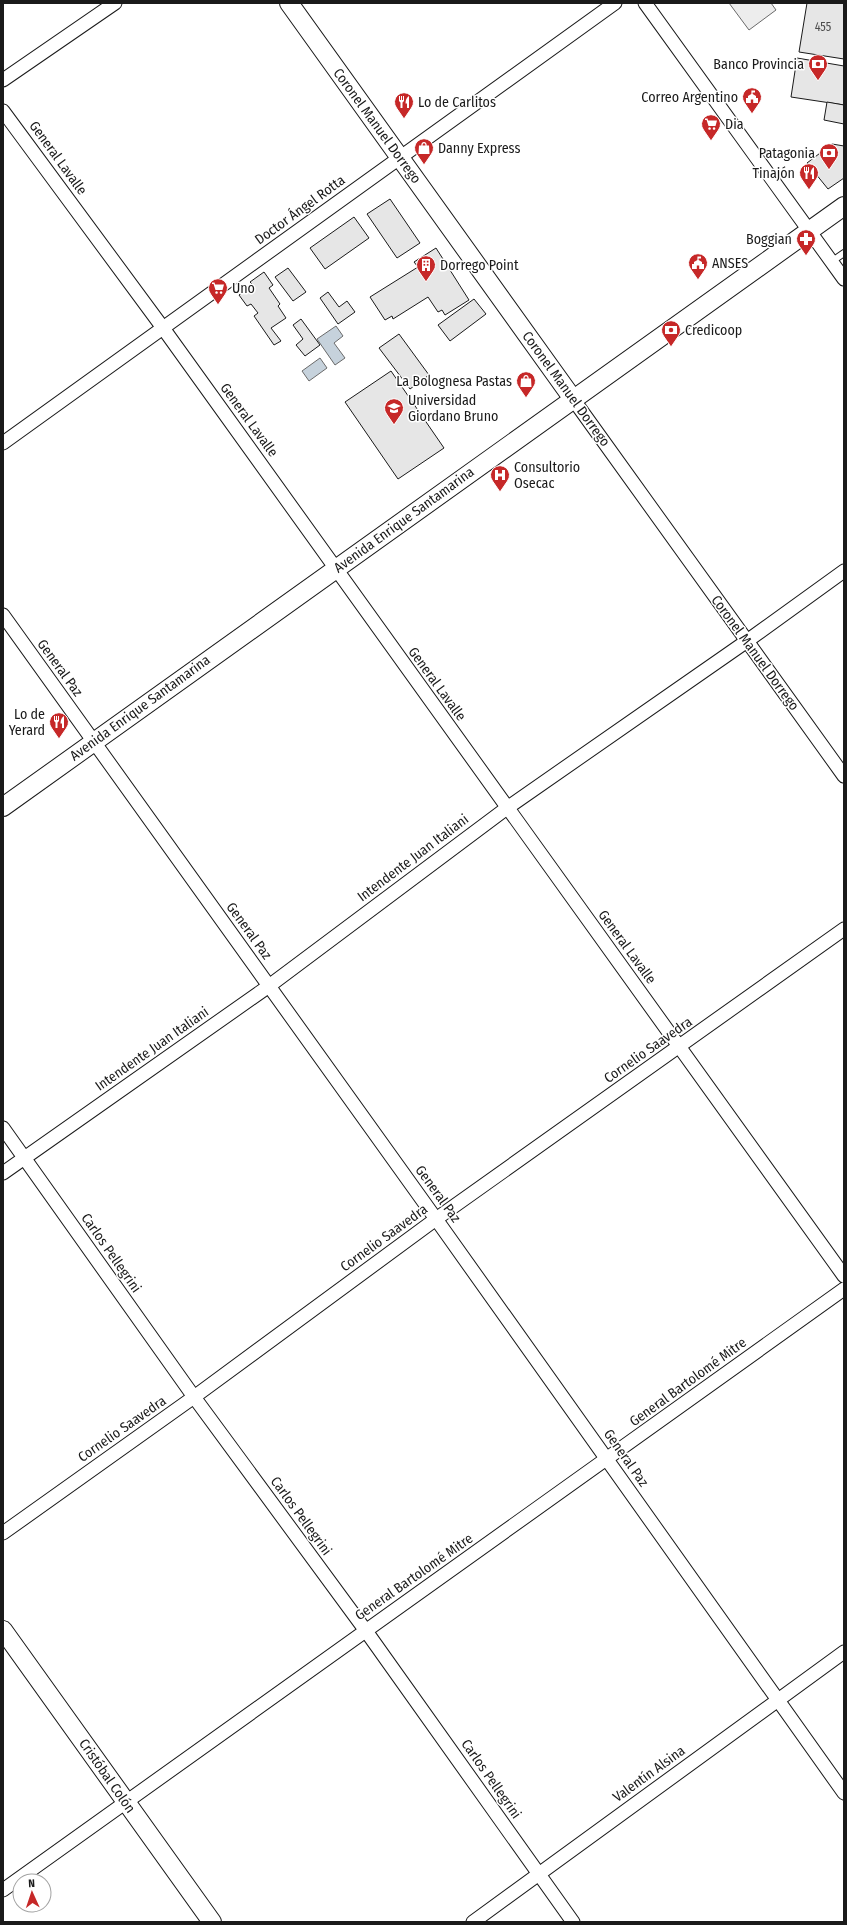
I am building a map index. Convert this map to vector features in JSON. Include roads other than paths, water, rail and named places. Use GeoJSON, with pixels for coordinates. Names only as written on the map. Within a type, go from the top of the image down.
{"type":"FeatureCollection","features":[{"type":"Feature","properties":{"kind":"main road","name":"Coronel Manuel Dorrego"},"geometry":{"type":"LineString","coordinates":[[289,3],[573,399]]}},
{"type":"Feature","properties":{"kind":"main road","name":"Avenida Enrique Santamarina"},"geometry":{"type":"LineString","coordinates":[[3,807],[573,399],[809,231],[841,210]]}},
{"type":"Feature","properties":{"kind":"main road","name":"Cristóbal Colón"},"geometry":{"type":"LineString","coordinates":[[3,1630],[212,1922]]}},
{"type":"Feature","properties":{"kind":"street"},"geometry":{"type":"LineString","coordinates":[[3,80],[115,3]]}},
{"type":"Feature","properties":{"kind":"street","name":"Doctor Ángel Rotta"},"geometry":{"type":"LineString","coordinates":[[3,443],[615,3]]}},
{"type":"Feature","properties":{"kind":"street"},"geometry":{"type":"LineString","coordinates":[[645,3],[844,279]]}},
{"type":"Feature","properties":{"kind":"street","name":"General Lavalle"},"geometry":{"type":"LineString","coordinates":[[3,111],[163,328],[844,1276]]}},
{"type":"Feature","properties":{"kind":"street","name":"Coronel Manuel Dorrego"},"geometry":{"type":"LineString","coordinates":[[573,399],[844,776]]}},
{"type":"Feature","properties":{"kind":"street","name":"Intendente Juan Italiani"},"geometry":{"type":"LineString","coordinates":[[3,1173],[269,986],[507,808],[747,641],[844,571]]}},
{"type":"Feature","properties":{"kind":"street","name":"General Paz"},"geometry":{"type":"LineString","coordinates":[[3,615],[436,1219],[776,1700],[844,1793]]}},
{"type":"Feature","properties":{"kind":"street","name":"Cornelio Saavedra"},"geometry":{"type":"LineString","coordinates":[[3,1533],[194,1397],[436,1219],[844,929]]}},
{"type":"Feature","properties":{"kind":"street","name":"Carlos Pellegrini"},"geometry":{"type":"LineString","coordinates":[[3,1128],[194,1397],[366,1631],[573,1922]]}},
{"type":"Feature","properties":{"kind":"street","name":"General Bartolomé Mitre"},"geometry":{"type":"LineString","coordinates":[[3,1890],[844,1289]]}},
{"type":"Feature","properties":{"kind":"street","name":"Valentín Alsina"},"geometry":{"type":"LineString","coordinates":[[473,1922],[776,1700],[844,1652]]}},
{"type":"Feature","properties":{"kind":"lane"},"geometry":{"type":"LineString","coordinates":[[831,262],[844,253]]}},
{"type":"Feature","properties":{"kind":"place","name":"Banco Provincia"},"geometry":{"type":"Point","coordinates":[818,81]}},
{"type":"Feature","properties":{"kind":"place","name":"Correo Argentino"},"geometry":{"type":"Point","coordinates":[752,114]}},
{"type":"Feature","properties":{"kind":"place","name":"Lo de Carlitos"},"geometry":{"type":"Point","coordinates":[404,119]}},
{"type":"Feature","properties":{"kind":"place","name":"Dia"},"geometry":{"type":"Point","coordinates":[711,141]}},
{"type":"Feature","properties":{"kind":"place","name":"Danny Express"},"geometry":{"type":"Point","coordinates":[424,165]}},
{"type":"Feature","properties":{"kind":"place","name":"Patagonia"},"geometry":{"type":"Point","coordinates":[829,170]}},
{"type":"Feature","properties":{"kind":"place","name":"Tinajón"},"geometry":{"type":"Point","coordinates":[809,190]}},
{"type":"Feature","properties":{"kind":"place","name":"Boggian"},"geometry":{"type":"Point","coordinates":[806,256]}},
{"type":"Feature","properties":{"kind":"place","name":"ANSES"},"geometry":{"type":"Point","coordinates":[698,280]}},
{"type":"Feature","properties":{"kind":"place","name":"Dorrego Point"},"geometry":{"type":"Point","coordinates":[426,282]}},
{"type":"Feature","properties":{"kind":"place","name":"Uno"},"geometry":{"type":"Point","coordinates":[218,305]}},
{"type":"Feature","properties":{"kind":"place","name":"Credicoop"},"geometry":{"type":"Point","coordinates":[671,347]}},
{"type":"Feature","properties":{"kind":"place","name":"La Bolognesa Pastas"},"geometry":{"type":"Point","coordinates":[526,398]}},
{"type":"Feature","properties":{"kind":"place","name":"Universidad Giordano Bruno"},"geometry":{"type":"Point","coordinates":[394,425]}},
{"type":"Feature","properties":{"kind":"place","name":"Consultorio Osecac"},"geometry":{"type":"Point","coordinates":[500,492]}},
{"type":"Feature","properties":{"kind":"place","name":"Lo de Yerard"},"geometry":{"type":"Point","coordinates":[59,739]}}]}
